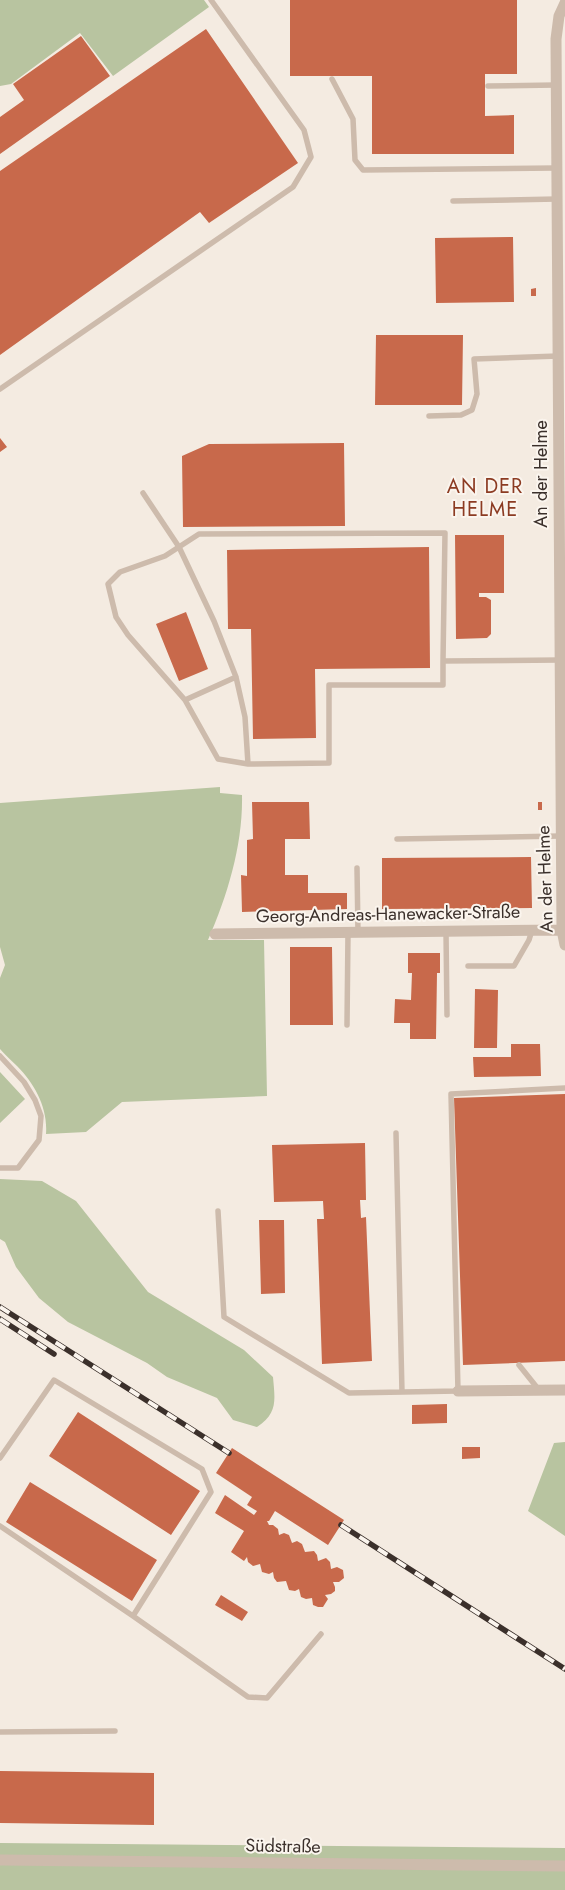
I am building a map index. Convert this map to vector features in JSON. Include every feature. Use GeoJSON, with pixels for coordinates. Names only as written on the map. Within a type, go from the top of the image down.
{"type":"FeatureCollection","features":[{"type":"Feature","properties":{"kind":"street","name":"An der Helme"},"geometry":{"type":"LineString","coordinates":[[565,1],[558,16],[556,39],[559,175],[557,199],[561,337],[558,356],[562,589],[560,660],[563,754],[561,836],[562,930],[565,945]]}},
{"type":"Feature","properties":{"kind":"street","name":"Georg-Andreas-Hanewacker-Straße"},"geometry":{"type":"LineString","coordinates":[[215,934],[562,930]]}},
{"type":"Feature","properties":{"kind":"street"},"geometry":{"type":"LineString","coordinates":[[458,1391],[565,1390]]}},
{"type":"Feature","properties":{"kind":"street","name":"Südstraße"},"geometry":{"type":"LineString","coordinates":[[0,1860],[565,1866]]}},
{"type":"Feature","properties":{"kind":"lane"},"geometry":{"type":"LineString","coordinates":[[0,389],[293,187],[311,157],[304,130],[212,0]]}},
{"type":"Feature","properties":{"kind":"lane"},"geometry":{"type":"LineString","coordinates":[[332,79],[353,119],[355,160],[363,170],[559,175]]}},
{"type":"Feature","properties":{"kind":"lane"},"geometry":{"type":"LineString","coordinates":[[488,86],[556,85]]}},
{"type":"Feature","properties":{"kind":"lane"},"geometry":{"type":"LineString","coordinates":[[453,201],[557,199]]}},
{"type":"Feature","properties":{"kind":"lane"},"geometry":{"type":"LineString","coordinates":[[429,416],[461,416],[472,410],[476,394],[474,359],[558,356]]}},
{"type":"Feature","properties":{"kind":"lane"},"geometry":{"type":"LineString","coordinates":[[143,492],[179,547],[214,621],[236,677],[245,717],[248,764]]}},
{"type":"Feature","properties":{"kind":"lane"},"geometry":{"type":"LineString","coordinates":[[445,533],[443,661],[443,685],[329,685],[329,763],[248,764],[218,759],[185,700],[128,635],[116,617],[108,584],[120,572],[165,556],[200,534],[445,533]]}},
{"type":"Feature","properties":{"kind":"lane"},"geometry":{"type":"LineString","coordinates":[[443,661],[560,660]]}},
{"type":"Feature","properties":{"kind":"lane"},"geometry":{"type":"LineString","coordinates":[[185,700],[236,677]]}},
{"type":"Feature","properties":{"kind":"lane"},"geometry":{"type":"LineString","coordinates":[[397,839],[561,836]]}},
{"type":"Feature","properties":{"kind":"lane"},"geometry":{"type":"LineString","coordinates":[[348,1025],[357,868]]}},
{"type":"Feature","properties":{"kind":"lane"},"geometry":{"type":"LineString","coordinates":[[468,966],[514,966],[529,940],[532,930]]}},
{"type":"Feature","properties":{"kind":"lane"},"geometry":{"type":"LineString","coordinates":[[446,932],[447,1015]]}},
{"type":"Feature","properties":{"kind":"lane"},"geometry":{"type":"LineString","coordinates":[[0,1056],[24,1082],[36,1100],[41,1116],[39,1140],[18,1168],[0,1168]]}},
{"type":"Feature","properties":{"kind":"lane"},"geometry":{"type":"LineString","coordinates":[[218,1211],[224,1317],[349,1393],[458,1391],[451,1094],[565,1088]]}},
{"type":"Feature","properties":{"kind":"lane"},"geometry":{"type":"LineString","coordinates":[[396,1133],[402,1392]]}},
{"type":"Feature","properties":{"kind":"lane"},"geometry":{"type":"LineString","coordinates":[[520,1365],[539,1390]]}},
{"type":"Feature","properties":{"kind":"lane"},"geometry":{"type":"LineString","coordinates":[[0,1458],[54,1380],[202,1469],[211,1492],[133,1616]]}},
{"type":"Feature","properties":{"kind":"lane"},"geometry":{"type":"LineString","coordinates":[[0,1526],[248,1697],[267,1698],[321,1634]]}},
{"type":"Feature","properties":{"kind":"lane"},"geometry":{"type":"LineString","coordinates":[[0,1732],[115,1731]]}},
{"type":"Feature","properties":{"kind":"green space"},"geometry":{"type":"Polygon","coordinates":[[[0,0],[204,0],[209,7],[113,76],[80,33],[11,84],[0,86],[0,0]]]}},
{"type":"Feature","properties":{"kind":"green space"},"geometry":{"type":"Polygon","coordinates":[[[220,787],[220,793],[242,795],[242,813],[233,869],[222,905],[208,940],[264,940],[267,1096],[122,1102],[86,1132],[46,1134],[45,1115],[35,1089],[23,1073],[0,1049],[0,978],[5,965],[0,947],[0,803],[220,787]]]}},
{"type":"Feature","properties":{"kind":"green space"},"geometry":{"type":"Polygon","coordinates":[[[0,1072],[25,1099],[0,1123],[0,1072]]]}},
{"type":"Feature","properties":{"kind":"green space"},"geometry":{"type":"Polygon","coordinates":[[[0,1179],[42,1181],[76,1201],[148,1292],[244,1350],[273,1377],[274,1405],[269,1417],[257,1427],[233,1420],[217,1398],[167,1377],[147,1363],[68,1322],[39,1298],[16,1267],[5,1242],[0,1239],[0,1179]]]}},
{"type":"Feature","properties":{"kind":"green space"},"geometry":{"type":"Polygon","coordinates":[[[565,1442],[565,1536],[528,1511],[554,1443],[565,1442]]]}},
{"type":"Feature","properties":{"kind":"green space"},"geometry":{"type":"Polygon","coordinates":[[[0,1843],[565,1848],[565,1890],[0,1890],[0,1843]]]}},
{"type":"Feature","properties":{"kind":"building"},"geometry":{"type":"Polygon","coordinates":[[[290,0],[517,0],[517,74],[485,74],[485,116],[514,115],[514,154],[372,154],[372,76],[290,76],[290,0]]]}},
{"type":"Feature","properties":{"kind":"building"},"geometry":{"type":"Polygon","coordinates":[[[206,29],[298,163],[209,223],[200,212],[0,355],[0,171],[206,29]]]}},
{"type":"Feature","properties":{"kind":"building"},"geometry":{"type":"Polygon","coordinates":[[[81,36],[110,76],[0,154],[0,117],[24,100],[13,84],[81,36]]]}},
{"type":"Feature","properties":{"kind":"building"},"geometry":{"type":"Polygon","coordinates":[[[513,237],[514,302],[436,303],[435,238],[513,237]]]}},
{"type":"Feature","properties":{"kind":"building"},"geometry":{"type":"Polygon","coordinates":[[[536,288],[536,296],[531,296],[531,289],[536,288]]]}},
{"type":"Feature","properties":{"kind":"building"},"geometry":{"type":"Polygon","coordinates":[[[376,335],[463,335],[462,405],[375,405],[376,335]]]}},
{"type":"Feature","properties":{"kind":"building"},"geometry":{"type":"Polygon","coordinates":[[[0,438],[7,447],[0,452],[0,438]]]}},
{"type":"Feature","properties":{"kind":"building"},"geometry":{"type":"Polygon","coordinates":[[[344,443],[345,526],[183,527],[182,456],[209,444],[344,443]]]}},
{"type":"Feature","properties":{"kind":"building"},"geometry":{"type":"Polygon","coordinates":[[[455,535],[504,535],[504,593],[479,593],[479,597],[486,597],[491,600],[491,634],[487,638],[456,639],[455,535]]]}},
{"type":"Feature","properties":{"kind":"building"},"geometry":{"type":"Polygon","coordinates":[[[429,547],[430,668],[315,669],[316,738],[253,739],[251,629],[228,629],[227,550],[429,547]]]}},
{"type":"Feature","properties":{"kind":"building"},"geometry":{"type":"Polygon","coordinates":[[[186,612],[208,669],[179,681],[156,624],[186,612]]]}},
{"type":"Feature","properties":{"kind":"building"},"geometry":{"type":"Polygon","coordinates":[[[252,802],[309,802],[310,839],[285,839],[285,875],[308,875],[308,893],[347,893],[347,909],[242,912],[241,875],[247,876],[247,840],[253,839],[252,802]]]}},
{"type":"Feature","properties":{"kind":"building"},"geometry":{"type":"Polygon","coordinates":[[[538,802],[542,802],[542,810],[538,810],[538,802]]]}},
{"type":"Feature","properties":{"kind":"building"},"geometry":{"type":"Polygon","coordinates":[[[531,857],[532,908],[382,909],[382,858],[531,857]]]}},
{"type":"Feature","properties":{"kind":"building"},"geometry":{"type":"Polygon","coordinates":[[[290,947],[332,947],[333,1025],[290,1025],[290,947]]]}},
{"type":"Feature","properties":{"kind":"building"},"geometry":{"type":"Polygon","coordinates":[[[408,953],[440,953],[440,973],[437,973],[436,1039],[410,1039],[410,1023],[394,1023],[395,999],[411,1000],[412,973],[408,973],[408,953]]]}},
{"type":"Feature","properties":{"kind":"building"},"geometry":{"type":"Polygon","coordinates":[[[475,989],[498,990],[497,1048],[474,1048],[475,989]]]}},
{"type":"Feature","properties":{"kind":"building"},"geometry":{"type":"Polygon","coordinates":[[[511,1044],[540,1044],[541,1076],[474,1077],[473,1057],[511,1057],[511,1044]]]}},
{"type":"Feature","properties":{"kind":"building"},"geometry":{"type":"Polygon","coordinates":[[[565,1094],[565,1361],[463,1365],[454,1098],[565,1094]]]}},
{"type":"Feature","properties":{"kind":"building"},"geometry":{"type":"Polygon","coordinates":[[[365,1143],[366,1200],[360,1200],[361,1218],[366,1217],[372,1361],[322,1364],[317,1219],[324,1219],[323,1201],[274,1202],[272,1145],[365,1143]]]}},
{"type":"Feature","properties":{"kind":"building"},"geometry":{"type":"Polygon","coordinates":[[[259,1220],[284,1220],[285,1293],[261,1294],[259,1220]]]}},
{"type":"Feature","properties":{"kind":"building"},"geometry":{"type":"Polygon","coordinates":[[[447,1404],[447,1423],[412,1424],[412,1405],[447,1404]]]}},
{"type":"Feature","properties":{"kind":"building"},"geometry":{"type":"Polygon","coordinates":[[[78,1412],[200,1491],[171,1535],[49,1456],[78,1412]]]}},
{"type":"Feature","properties":{"kind":"building"},"geometry":{"type":"Polygon","coordinates":[[[462,1447],[480,1447],[480,1458],[462,1459],[462,1447]]]}},
{"type":"Feature","properties":{"kind":"building"},"geometry":{"type":"Polygon","coordinates":[[[232,1448],[344,1520],[328,1545],[275,1511],[269,1521],[267,1521],[269,1525],[273,1525],[278,1529],[279,1535],[284,1533],[289,1535],[292,1543],[297,1541],[302,1544],[305,1552],[314,1551],[318,1561],[326,1558],[330,1562],[331,1569],[337,1567],[343,1570],[344,1578],[339,1582],[333,1582],[335,1591],[325,1595],[328,1599],[323,1607],[313,1605],[312,1598],[306,1599],[301,1597],[299,1589],[295,1591],[289,1590],[286,1581],[277,1582],[273,1572],[269,1574],[262,1572],[260,1564],[253,1566],[248,1562],[247,1557],[244,1561],[231,1552],[244,1531],[215,1513],[225,1495],[254,1515],[257,1511],[247,1505],[252,1497],[216,1473],[232,1448]]]}},
{"type":"Feature","properties":{"kind":"building"},"geometry":{"type":"Polygon","coordinates":[[[30,1482],[157,1560],[132,1601],[6,1522],[30,1482]]]}},
{"type":"Feature","properties":{"kind":"building"},"geometry":{"type":"Polygon","coordinates":[[[221,1595],[248,1612],[242,1621],[215,1605],[221,1595]]]}},
{"type":"Feature","properties":{"kind":"building"},"geometry":{"type":"Polygon","coordinates":[[[0,1771],[154,1773],[154,1825],[0,1823],[0,1771]]]}},
{"type":"Feature","properties":{"kind":"railway"},"geometry":{"type":"LineString","coordinates":[[0,1307],[229,1453]]}},
{"type":"Feature","properties":{"kind":"railway"},"geometry":{"type":"LineString","coordinates":[[0,1319],[54,1354]]}},
{"type":"Feature","properties":{"kind":"railway"},"geometry":{"type":"LineString","coordinates":[[341,1525],[565,1669]]}},
{"type":"Feature","properties":{"kind":"district","name":"AN DER HELME"},"geometry":{"type":"Point","coordinates":[485,498]}}]}
